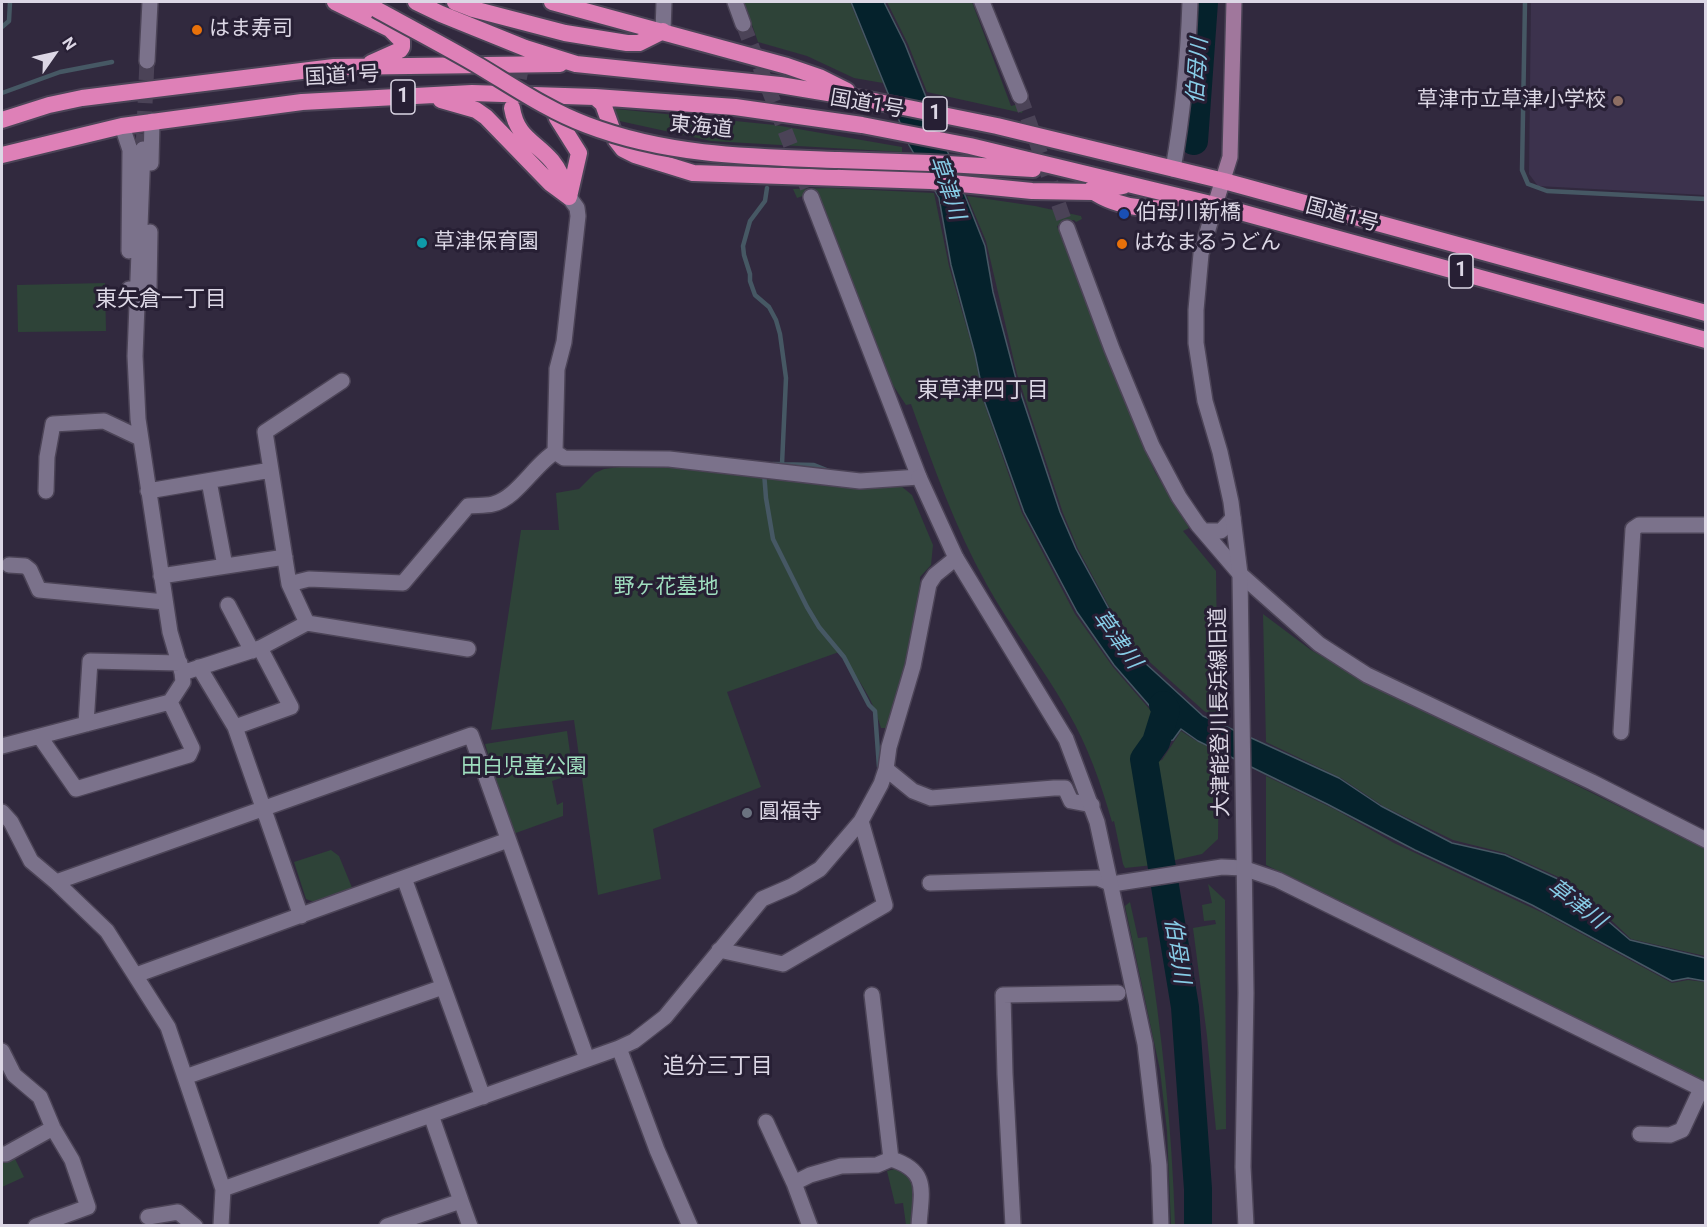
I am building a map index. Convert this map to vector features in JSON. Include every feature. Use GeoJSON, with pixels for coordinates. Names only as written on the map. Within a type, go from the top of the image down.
{"type":"FeatureCollection","features":[{"type":"Feature","properties":{"kind":"highway"},"geometry":{"type":"LineString","coordinates":[[335,2],[390,30],[402,40],[402,48],[395,53],[362,67]]}},
{"type":"Feature","properties":{"kind":"highway","name":"1"},"geometry":{"type":"LineString","coordinates":[[416,2],[525,48],[576,64],[715,77],[864,99]]}},
{"type":"Feature","properties":{"kind":"highway"},"geometry":{"type":"LineString","coordinates":[[455,2],[529,28],[627,43],[639,43],[663,31]]}},
{"type":"Feature","properties":{"kind":"highway","name":"1"},"geometry":{"type":"LineString","coordinates":[[552,2],[787,66],[864,99]]}},
{"type":"Feature","properties":{"kind":"highway","name":"東海道"},"geometry":{"type":"LineString","coordinates":[[368,5],[537,100],[587,125],[654,145],[702,153],[930,163],[1023,164],[1070,171]]}},
{"type":"Feature","properties":{"kind":"highway","name":"国道1号"},"geometry":{"type":"LineString","coordinates":[[2,120],[49,105],[82,98],[311,70],[362,67],[576,64]]}},
{"type":"Feature","properties":{"kind":"highway","name":"国道1号"},"geometry":{"type":"LineString","coordinates":[[2,155],[152,121],[302,102],[472,93],[595,97],[735,107],[862,125],[970,146],[1023,164]]}},
{"type":"Feature","properties":{"kind":"highway"},"geometry":{"type":"LineString","coordinates":[[557,95],[552,104],[554,111],[579,153],[569,197]]}},
{"type":"Feature","properties":{"kind":"highway"},"geometry":{"type":"LineString","coordinates":[[417,96],[456,103],[476,110],[497,127],[550,183],[569,197]]}},
{"type":"Feature","properties":{"kind":"highway"},"geometry":{"type":"LineString","coordinates":[[595,97],[603,104],[616,140],[623,149],[693,173],[931,181],[1032,191],[1093,192],[1130,185]]}},
{"type":"Feature","properties":{"kind":"highway","name":"国道1号"},"geometry":{"type":"LineString","coordinates":[[864,99],[1006,128],[1224,181],[1706,313]]}},
{"type":"Feature","properties":{"kind":"highway"},"geometry":{"type":"LineString","coordinates":[[512,108],[521,134],[550,159],[561,173],[569,197]]}},
{"type":"Feature","properties":{"kind":"highway"},"geometry":{"type":"LineString","coordinates":[[1070,171],[1093,192],[1112,201],[1135,207],[1161,209],[1215,205]]}},
{"type":"Feature","properties":{"kind":"highway","name":"国道1号"},"geometry":{"type":"LineString","coordinates":[[1070,171],[1215,205],[1706,340]]}},
{"type":"Feature","properties":{"kind":"main road"},"geometry":{"type":"LineString","coordinates":[[1215,205],[1230,157],[1234,2]]}},
{"type":"Feature","properties":{"kind":"street"},"geometry":{"type":"LineString","coordinates":[[147,61],[150,2]]}},
{"type":"Feature","properties":{"kind":"street"},"geometry":{"type":"LineString","coordinates":[[663,31],[664,2]]}},
{"type":"Feature","properties":{"kind":"street"},"geometry":{"type":"LineString","coordinates":[[735,2],[743,24]]}},
{"type":"Feature","properties":{"kind":"street"},"geometry":{"type":"LineString","coordinates":[[982,2],[1020,96]]}},
{"type":"Feature","properties":{"kind":"street"},"geometry":{"type":"LineString","coordinates":[[1173,169],[1188,60],[1190,2]]}},
{"type":"Feature","properties":{"kind":"street"},"geometry":{"type":"LineString","coordinates":[[122,126],[130,150],[129,289],[137,290],[149,288],[152,121]]}},
{"type":"Feature","properties":{"kind":"street"},"geometry":{"type":"LineString","coordinates":[[2,746],[171,702],[183,682],[170,632],[138,419],[135,356],[143,149]]}},
{"type":"Feature","properties":{"kind":"street"},"geometry":{"type":"LineString","coordinates":[[555,452],[557,369],[564,342],[578,216],[578,208],[569,197]]}},
{"type":"Feature","properties":{"kind":"street"},"geometry":{"type":"LineString","coordinates":[[811,197],[919,477],[956,558],[1066,739],[1092,805],[1112,884],[1145,1044],[1159,1165],[1161,1226]]}},
{"type":"Feature","properties":{"kind":"street","name":"大津能登川長浜線旧道"},"geometry":{"type":"LineString","coordinates":[[1215,205],[1201,254],[1196,310],[1196,343],[1205,401],[1220,452],[1233,518],[1240,574],[1246,993],[1244,1167],[1246,1226]]}},
{"type":"Feature","properties":{"kind":"street"},"geometry":{"type":"LineString","coordinates":[[1067,228],[1112,349],[1152,446],[1179,497],[1203,531],[1240,574],[1319,644],[1367,675],[1592,782],[1706,840]]}},
{"type":"Feature","properties":{"kind":"street"},"geometry":{"type":"LineString","coordinates":[[307,623],[289,584],[265,432],[342,381]]}},
{"type":"Feature","properties":{"kind":"street"},"geometry":{"type":"LineString","coordinates":[[46,491],[47,457],[53,424],[104,421],[141,438]]}},
{"type":"Feature","properties":{"kind":"street"},"geometry":{"type":"LineString","coordinates":[[555,452],[564,458],[669,459],[860,481],[919,477]]}},
{"type":"Feature","properties":{"kind":"street"},"geometry":{"type":"LineString","coordinates":[[289,584],[309,579],[403,584],[468,506],[494,504],[511,495],[545,458],[555,452]]}},
{"type":"Feature","properties":{"kind":"street"},"geometry":{"type":"LineString","coordinates":[[148,491],[271,470]]}},
{"type":"Feature","properties":{"kind":"street"},"geometry":{"type":"LineString","coordinates":[[209,481],[225,566]]}},
{"type":"Feature","properties":{"kind":"street"},"geometry":{"type":"LineString","coordinates":[[1203,531],[1221,531],[1233,518]]}},
{"type":"Feature","properties":{"kind":"street"},"geometry":{"type":"LineString","coordinates":[[1622,732],[1634,529],[1639,525],[1706,525]]}},
{"type":"Feature","properties":{"kind":"street"},"geometry":{"type":"LineString","coordinates":[[161,576],[285,557]]}},
{"type":"Feature","properties":{"kind":"street"},"geometry":{"type":"LineString","coordinates":[[223,1190],[619,1048],[634,1041],[665,1017],[762,899],[792,886],[820,869],[861,820],[886,770],[889,747],[913,666],[929,584],[935,575],[956,558]]}},
{"type":"Feature","properties":{"kind":"street"},"geometry":{"type":"LineString","coordinates":[[9,565],[25,566],[30,570],[39,590],[165,602]]}},
{"type":"Feature","properties":{"kind":"street"},"geometry":{"type":"LineString","coordinates":[[228,605],[291,707],[235,727]]}},
{"type":"Feature","properties":{"kind":"street"},"geometry":{"type":"LineString","coordinates":[[86,724],[90,661],[199,668],[256,650],[307,623],[468,649]]}},
{"type":"Feature","properties":{"kind":"street"},"geometry":{"type":"LineString","coordinates":[[199,668],[235,727],[301,915]]}},
{"type":"Feature","properties":{"kind":"street"},"geometry":{"type":"LineString","coordinates":[[40,736],[76,789],[189,755],[192,748],[171,702]]}},
{"type":"Feature","properties":{"kind":"street"},"geometry":{"type":"LineString","coordinates":[[56,882],[471,735],[587,1059]]}},
{"type":"Feature","properties":{"kind":"street"},"geometry":{"type":"LineString","coordinates":[[886,770],[912,790],[931,798],[1065,788],[1071,801],[1092,805]]}},
{"type":"Feature","properties":{"kind":"street"},"geometry":{"type":"LineString","coordinates":[[2,812],[11,822],[31,861],[107,931],[168,1027],[223,1190],[221,1226]]}},
{"type":"Feature","properties":{"kind":"street"},"geometry":{"type":"LineString","coordinates":[[719,950],[783,964],[885,905],[861,820]]}},
{"type":"Feature","properties":{"kind":"street"},"geometry":{"type":"LineString","coordinates":[[136,975],[508,840]]}},
{"type":"Feature","properties":{"kind":"street"},"geometry":{"type":"LineString","coordinates":[[930,883],[1098,879],[1112,884],[1222,867],[1243,868],[1278,880],[1703,1090],[1682,1130],[1670,1135],[1640,1134]]}},
{"type":"Feature","properties":{"kind":"street"},"geometry":{"type":"LineString","coordinates":[[404,878],[483,1096]]}},
{"type":"Feature","properties":{"kind":"street"},"geometry":{"type":"LineString","coordinates":[[185,1077],[442,987]]}},
{"type":"Feature","properties":{"kind":"street"},"geometry":{"type":"LineString","coordinates":[[1013,1226],[1005,1074],[1004,995],[1118,993]]}},
{"type":"Feature","properties":{"kind":"street"},"geometry":{"type":"LineString","coordinates":[[872,995],[891,1159]]}},
{"type":"Feature","properties":{"kind":"street"},"geometry":{"type":"LineString","coordinates":[[619,1048],[657,1150],[690,1226]]}},
{"type":"Feature","properties":{"kind":"street"},"geometry":{"type":"LineString","coordinates":[[2,1051],[14,1075],[40,1097],[53,1128],[72,1160],[88,1207],[36,1226]]}},
{"type":"Feature","properties":{"kind":"street"},"geometry":{"type":"LineString","coordinates":[[431,1115],[470,1226]]}},
{"type":"Feature","properties":{"kind":"street"},"geometry":{"type":"LineString","coordinates":[[766,1122],[794,1183],[810,1226]]}},
{"type":"Feature","properties":{"kind":"street"},"geometry":{"type":"LineString","coordinates":[[2,1154],[6,1154],[53,1128]]}},
{"type":"Feature","properties":{"kind":"street"},"geometry":{"type":"LineString","coordinates":[[794,1183],[810,1175],[841,1166],[877,1165],[891,1159],[904,1163],[919,1177],[921,1188],[919,1226]]}},
{"type":"Feature","properties":{"kind":"street"},"geometry":{"type":"LineString","coordinates":[[387,1226],[461,1201]]}},
{"type":"Feature","properties":{"kind":"street"},"geometry":{"type":"LineString","coordinates":[[148,1217],[178,1212],[195,1226]]}},
{"type":"Feature","properties":{"kind":"shaded area","name":"草津市立草津小学校"},"geometry":{"type":"Polygon","coordinates":[[[1531,2],[1705,2],[1705,195],[1538,186],[1529,174],[1531,2]]]}},
{"type":"Feature","properties":{"kind":"green space"},"geometry":{"type":"Polygon","coordinates":[[[744,2],[850,2],[883,83],[854,78],[807,56],[758,42],[744,2]]]}},
{"type":"Feature","properties":{"kind":"green space"},"geometry":{"type":"Polygon","coordinates":[[[887,2],[972,2],[1011,106],[1026,102],[1022,113],[927,92],[908,44],[887,2]]]}},
{"type":"Feature","properties":{"kind":"green space"},"geometry":{"type":"Polygon","coordinates":[[[616,109],[775,125],[902,147],[902,152],[711,141],[615,120],[613,112],[616,109]]]}},
{"type":"Feature","properties":{"kind":"green space"},"geometry":{"type":"Polygon","coordinates":[[[830,188],[934,193],[949,266],[974,353],[984,403],[1022,513],[1075,614],[1113,667],[1152,712],[1151,738],[1146,748],[1136,757],[1154,865],[1125,868],[1114,821],[1112,822],[1099,779],[1082,738],[1059,696],[996,601],[975,563],[945,496],[911,404],[906,405],[885,373],[814,192],[797,198],[793,189],[830,188]]]}},
{"type":"Feature","properties":{"kind":"green space"},"geometry":{"type":"Polygon","coordinates":[[[967,196],[1035,206],[1081,216],[1082,219],[1076,222],[1074,220],[1057,226],[1155,472],[1189,528],[1183,531],[1216,571],[1218,719],[1204,711],[1143,656],[1133,651],[1078,549],[1063,513],[1017,374],[986,241],[967,196]]]}},
{"type":"Feature","properties":{"kind":"green space"},"geometry":{"type":"Polygon","coordinates":[[[105,283],[106,331],[18,332],[17,285],[105,283]]]}},
{"type":"Feature","properties":{"kind":"green space","name":"野ヶ花墓地"},"geometry":{"type":"Polygon","coordinates":[[[634,465],[753,472],[901,486],[912,495],[933,545],[931,565],[920,577],[914,634],[890,728],[881,728],[869,697],[839,652],[727,692],[761,787],[653,829],[661,879],[598,895],[574,720],[491,730],[521,530],[559,530],[556,493],[579,489],[595,473],[604,469],[634,465]]]}},
{"type":"Feature","properties":{"kind":"green space"},"geometry":{"type":"Polygon","coordinates":[[[1263,614],[1311,650],[1364,680],[1705,849],[1705,956],[1631,939],[1592,902],[1563,879],[1505,853],[1453,840],[1383,806],[1341,778],[1266,742],[1263,614]]]}},
{"type":"Feature","properties":{"kind":"green space","name":"田白児童公園"},"geometry":{"type":"Polygon","coordinates":[[[567,731],[573,774],[552,781],[557,805],[563,802],[563,816],[513,834],[485,744],[567,731]]]}},
{"type":"Feature","properties":{"kind":"green space"},"geometry":{"type":"Polygon","coordinates":[[[1181,731],[1219,752],[1218,839],[1202,854],[1162,863],[1162,836],[1165,827],[1152,780],[1153,762],[1162,760],[1181,731]]]}},
{"type":"Feature","properties":{"kind":"green space"},"geometry":{"type":"Polygon","coordinates":[[[1266,776],[1336,810],[1394,843],[1545,914],[1672,983],[1688,980],[1705,982],[1705,1082],[1266,865],[1266,776]]]}},
{"type":"Feature","properties":{"kind":"green space"},"geometry":{"type":"Polygon","coordinates":[[[331,850],[339,856],[353,890],[314,902],[306,899],[294,862],[331,850]]]}},
{"type":"Feature","properties":{"kind":"green space"},"geometry":{"type":"Polygon","coordinates":[[[1208,884],[1225,900],[1226,1129],[1216,1130],[1193,928],[1216,924],[1215,920],[1204,921],[1202,905],[1212,903],[1208,884]]]}},
{"type":"Feature","properties":{"kind":"green space"},"geometry":{"type":"Polygon","coordinates":[[[1130,902],[1138,938],[1147,937],[1169,1117],[1175,1225],[1171,1225],[1167,1131],[1160,1070],[1125,906],[1130,902]]]}},
{"type":"Feature","properties":{"kind":"green space"},"geometry":{"type":"Polygon","coordinates":[[[13,1155],[24,1177],[2,1187],[2,1158],[13,1155]]]}},
{"type":"Feature","properties":{"kind":"green space"},"geometry":{"type":"Polygon","coordinates":[[[899,1168],[912,1181],[912,1225],[906,1225],[903,1203],[895,1204],[887,1171],[899,1168]]]}},
{"type":"Feature","properties":{"kind":"water","name":"草津川"},"geometry":{"type":"Polygon","coordinates":[[[851,2],[884,2],[905,44],[985,246],[993,292],[1016,379],[1060,512],[1076,549],[1132,651],[1203,716],[1339,778],[1381,806],[1452,843],[1505,855],[1560,880],[1630,940],[1705,958],[1705,981],[1688,978],[1672,981],[1532,905],[1415,850],[1198,741],[1181,729],[1173,740],[1156,742],[1154,711],[1114,665],[1077,612],[1024,512],[985,403],[975,354],[951,265],[939,198],[909,145],[851,2]]]}},
{"type":"Feature","properties":{"kind":"waterway"},"geometry":{"type":"LineString","coordinates":[[2,27],[9,21],[10,2]]}},
{"type":"Feature","properties":{"kind":"waterway","name":"伯母川"},"geometry":{"type":"LineString","coordinates":[[1194,141],[1204,2]]}},
{"type":"Feature","properties":{"kind":"waterway"},"geometry":{"type":"LineString","coordinates":[[1525,2],[1522,170],[1528,184],[1547,191],[1706,199]]}},
{"type":"Feature","properties":{"kind":"waterway"},"geometry":{"type":"LineString","coordinates":[[2,93],[60,72],[112,62]]}},
{"type":"Feature","properties":{"kind":"waterway"},"geometry":{"type":"LineString","coordinates":[[767,188],[765,201],[750,221],[743,246],[755,295],[769,307],[780,334],[786,378],[782,464]]}},
{"type":"Feature","properties":{"kind":"waterway"},"geometry":{"type":"LineString","coordinates":[[773,464],[814,465],[829,471]]}},
{"type":"Feature","properties":{"kind":"waterway"},"geometry":{"type":"LineString","coordinates":[[764,472],[773,539],[807,607],[819,627],[844,657],[869,705],[875,711],[879,767]]}},
{"type":"Feature","properties":{"kind":"waterway","name":"伯母川"},"geometry":{"type":"LineString","coordinates":[[1163,705],[1166,710],[1156,742],[1144,759],[1185,1007],[1198,1189],[1198,1226]]}},
{"type":"Feature","properties":{"kind":"tunnel"},"geometry":{"type":"LineString","coordinates":[[743,24],[811,197]]}},
{"type":"Feature","properties":{"kind":"tunnel"},"geometry":{"type":"LineString","coordinates":[[514,102],[528,33]]}},
{"type":"Feature","properties":{"kind":"tunnel"},"geometry":{"type":"LineString","coordinates":[[143,149],[147,61]]}},
{"type":"Feature","properties":{"kind":"tunnel"},"geometry":{"type":"LineString","coordinates":[[1020,96],[1067,228]]}},
{"type":"Feature","properties":{"kind":"place","name":"はま寿司"},"geometry":{"type":"Point","coordinates":[197,30]}},
{"type":"Feature","properties":{"kind":"place","name":"草津市立草津小学校"},"geometry":{"type":"Point","coordinates":[1618,101]}},
{"type":"Feature","properties":{"kind":"place","name":"伯母川新橋"},"geometry":{"type":"Point","coordinates":[1124,214]}},
{"type":"Feature","properties":{"kind":"place","name":"草津保育園"},"geometry":{"type":"Point","coordinates":[422,243]}},
{"type":"Feature","properties":{"kind":"place","name":"はなまるうどん"},"geometry":{"type":"Point","coordinates":[1122,244]}},
{"type":"Feature","properties":{"kind":"place","name":"圓福寺"},"geometry":{"type":"Point","coordinates":[747,813]}},
{"type":"Feature","properties":{"kind":"district","name":"東矢倉一丁目"},"geometry":{"type":"Point","coordinates":[161,300]}},
{"type":"Feature","properties":{"kind":"district","name":"東草津四丁目"},"geometry":{"type":"Point","coordinates":[983,391]}},
{"type":"Feature","properties":{"kind":"district","name":"追分三丁目"},"geometry":{"type":"Point","coordinates":[718,1067]}}]}
